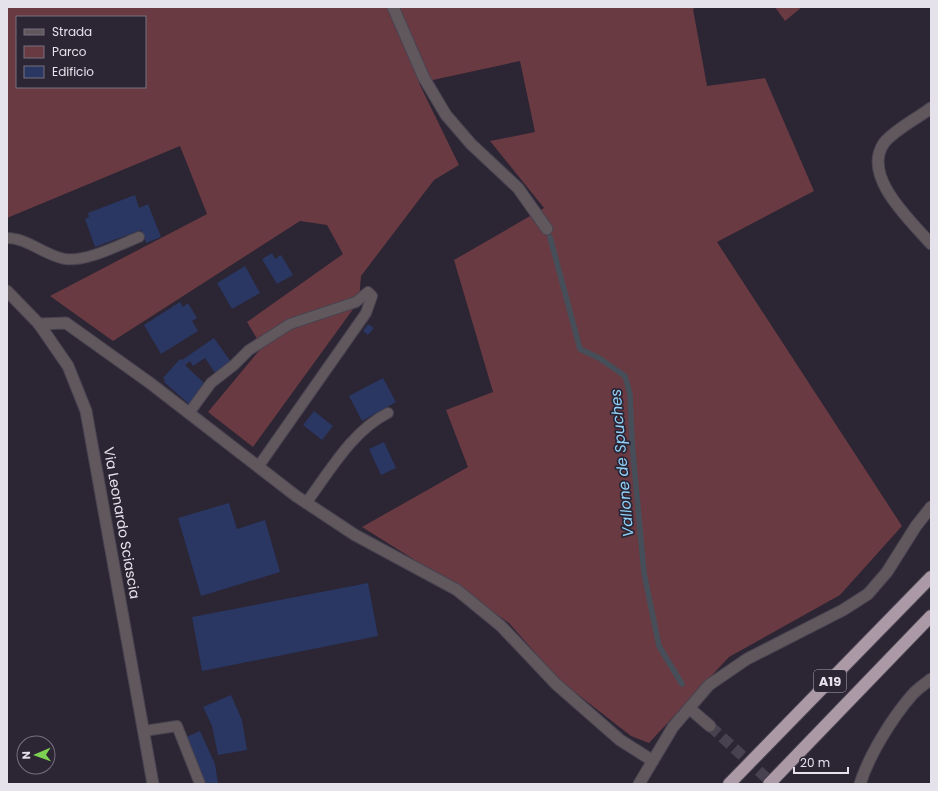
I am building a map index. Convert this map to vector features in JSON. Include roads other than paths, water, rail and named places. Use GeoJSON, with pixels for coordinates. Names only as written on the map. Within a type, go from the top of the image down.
{"type":"FeatureCollection","features":[{"type":"Feature","properties":{"kind":"highway","name":"A19"},"geometry":{"type":"LineString","coordinates":[[729,784],[931,577]]}},
{"type":"Feature","properties":{"kind":"highway","name":"A19"},"geometry":{"type":"LineString","coordinates":[[769,784],[931,616]]}},
{"type":"Feature","properties":{"kind":"street"},"geometry":{"type":"LineString","coordinates":[[393,7],[424,78],[446,115],[470,144],[518,188],[547,229]]}},
{"type":"Feature","properties":{"kind":"street"},"geometry":{"type":"LineString","coordinates":[[931,108],[894,134],[884,143],[878,158],[879,175],[890,196],[931,244]]}},
{"type":"Feature","properties":{"kind":"street","name":"Via Leonardo Sciascia"},"geometry":{"type":"LineString","coordinates":[[7,291],[39,324],[68,366],[86,411],[154,784]]}},
{"type":"Feature","properties":{"kind":"street"},"geometry":{"type":"LineString","coordinates":[[39,324],[66,323],[189,413],[306,503],[355,535],[457,590],[501,626],[556,684],[620,740],[653,761]]}},
{"type":"Feature","properties":{"kind":"street"},"geometry":{"type":"LineString","coordinates":[[639,784],[673,727],[709,685],[747,659],[843,610],[868,594],[887,572],[916,526],[931,507]]}},
{"type":"Feature","properties":{"kind":"street"},"geometry":{"type":"LineString","coordinates":[[860,784],[866,766],[883,736],[912,694],[931,679]]}},
{"type":"Feature","properties":{"kind":"street"},"geometry":{"type":"LineString","coordinates":[[689,708],[710,726]]}},
{"type":"Feature","properties":{"kind":"lane"},"geometry":{"type":"LineString","coordinates":[[7,238],[28,243],[64,259],[80,259],[139,238]]}},
{"type":"Feature","properties":{"kind":"lane"},"geometry":{"type":"LineString","coordinates":[[189,413],[211,383],[234,365],[249,350],[290,324],[356,302],[368,292],[372,296],[366,313],[258,467]]}},
{"type":"Feature","properties":{"kind":"lane"},"geometry":{"type":"LineString","coordinates":[[306,503],[355,437],[374,420],[388,413]]}},
{"type":"Feature","properties":{"kind":"lane"},"geometry":{"type":"LineString","coordinates":[[144,731],[177,726],[200,784]]}},
{"type":"Feature","properties":{"kind":"waterway","name":"Vallone de Spuches"},"geometry":{"type":"LineString","coordinates":[[550,237],[580,349],[599,358],[625,376],[630,394],[632,442],[644,573],[659,646],[682,684]]}},
{"type":"Feature","properties":{"kind":"tunnel"},"geometry":{"type":"LineString","coordinates":[[710,726],[773,784]]}}]}
